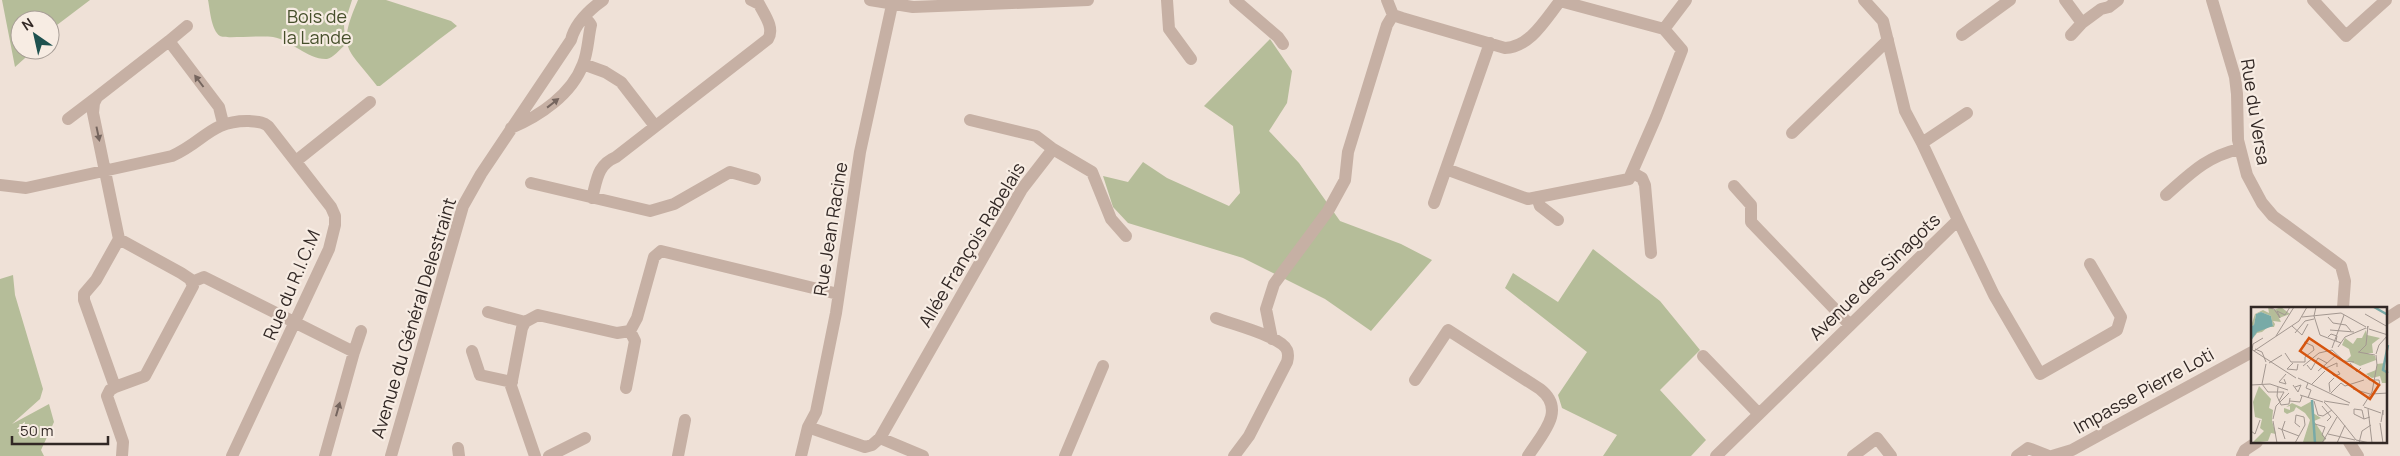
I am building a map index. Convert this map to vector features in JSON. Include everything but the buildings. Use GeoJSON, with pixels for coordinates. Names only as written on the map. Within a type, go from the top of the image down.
{"type":"FeatureCollection","features":[{"type":"Feature","properties":{"kind":"street","name":"Avenue du Général Delestraint"},"geometry":{"type":"LineString","coordinates":[[571,40],[573,30],[589,11],[602,0]]}},
{"type":"Feature","properties":{"kind":"street","name":"Avenue du Général Delestraint"},"geometry":{"type":"LineString","coordinates":[[391,456],[460,214],[476,182],[571,40],[580,34],[610,0]]}},
{"type":"Feature","properties":{"kind":"street"},"geometry":{"type":"LineString","coordinates":[[592,198],[602,165],[768,39],[771,35],[771,27],[759,4],[750,0]]}},
{"type":"Feature","properties":{"kind":"street"},"geometry":{"type":"LineString","coordinates":[[870,0],[913,7],[1088,0]]}},
{"type":"Feature","properties":{"kind":"street"},"geometry":{"type":"LineString","coordinates":[[1167,0],[1169,29],[1191,59]]}},
{"type":"Feature","properties":{"kind":"street"},"geometry":{"type":"LineString","coordinates":[[1234,0],[1278,37],[1282,44]]}},
{"type":"Feature","properties":{"kind":"street"},"geometry":{"type":"LineString","coordinates":[[1387,0],[1393,15]]}},
{"type":"Feature","properties":{"kind":"street"},"geometry":{"type":"LineString","coordinates":[[1664,29],[1686,0]]}},
{"type":"Feature","properties":{"kind":"street","name":"Avenue des Sinagots"},"geometry":{"type":"LineString","coordinates":[[1716,456],[1958,220],[1906,111],[1883,20],[1864,0]]}},
{"type":"Feature","properties":{"kind":"street"},"geometry":{"type":"LineString","coordinates":[[1962,35],[2010,0]]}},
{"type":"Feature","properties":{"kind":"street"},"geometry":{"type":"LineString","coordinates":[[2065,0],[2082,23]]}},
{"type":"Feature","properties":{"kind":"street"},"geometry":{"type":"LineString","coordinates":[[2072,35],[2082,23],[2100,9],[2109,7],[2118,0]]}},
{"type":"Feature","properties":{"kind":"street","name":"Rue du Versa"},"geometry":{"type":"LineString","coordinates":[[2212,0],[2235,77],[2239,149],[2247,175],[2262,203],[2273,216],[2341,266],[2345,281],[2342,307]]}},
{"type":"Feature","properties":{"kind":"street"},"geometry":{"type":"LineString","coordinates":[[2313,0],[2346,36],[2386,0]]}},
{"type":"Feature","properties":{"kind":"street"},"geometry":{"type":"LineString","coordinates":[[1393,15],[1512,48],[1526,42],[1560,1],[1664,29],[1682,50],[1629,179],[1528,198],[1446,170]]}},
{"type":"Feature","properties":{"kind":"street","name":"Rue Jean Racine"},"geometry":{"type":"LineString","coordinates":[[801,456],[808,427],[816,412],[838,294],[860,152],[892,5]]}},
{"type":"Feature","properties":{"kind":"street"},"geometry":{"type":"LineString","coordinates":[[1272,338],[1266,309],[1274,284],[1337,197],[1345,180],[1346,161],[1387,25],[1393,15]]}},
{"type":"Feature","properties":{"kind":"street"},"geometry":{"type":"LineString","coordinates":[[511,128],[526,122],[561,96],[583,64],[591,25],[589,22]]}},
{"type":"Feature","properties":{"kind":"street"},"geometry":{"type":"LineString","coordinates":[[68,119],[187,26]]}},
{"type":"Feature","properties":{"kind":"street"},"geometry":{"type":"LineString","coordinates":[[1792,132],[1888,40]]}},
{"type":"Feature","properties":{"kind":"street"},"geometry":{"type":"LineString","coordinates":[[0,185],[26,188],[172,156],[190,147],[223,123],[219,107],[170,41]]}},
{"type":"Feature","properties":{"kind":"street"},"geometry":{"type":"LineString","coordinates":[[1434,203],[1490,43]]}},
{"type":"Feature","properties":{"kind":"street"},"geometry":{"type":"LineString","coordinates":[[583,64],[605,72],[621,82],[655,126]]}},
{"type":"Feature","properties":{"kind":"street"},"geometry":{"type":"LineString","coordinates":[[97,97],[94,103],[93,114],[119,239],[96,280],[84,294],[84,300],[115,387]]}},
{"type":"Feature","properties":{"kind":"street"},"geometry":{"type":"LineString","coordinates":[[296,161],[370,102]]}},
{"type":"Feature","properties":{"kind":"street"},"geometry":{"type":"LineString","coordinates":[[1922,143],[1966,113]]}},
{"type":"Feature","properties":{"kind":"street"},"geometry":{"type":"LineString","coordinates":[[970,120],[1036,136],[1053,149],[1092,172],[1111,219],[1126,236]]}},
{"type":"Feature","properties":{"kind":"street","name":"Rue du R.I.C.M"},"geometry":{"type":"LineString","coordinates":[[223,123],[237,121],[262,122],[296,161],[331,207],[335,216],[335,225],[329,249],[234,455]]}},
{"type":"Feature","properties":{"kind":"street","name":"Allée François Rabelais"},"geometry":{"type":"LineString","coordinates":[[880,438],[1022,189],[1053,149]]}},
{"type":"Feature","properties":{"kind":"street"},"geometry":{"type":"LineString","coordinates":[[2166,195],[2200,165],[2219,154],[2239,149]]}},
{"type":"Feature","properties":{"kind":"street"},"geometry":{"type":"LineString","coordinates":[[531,182],[653,211],[674,204],[730,172],[755,178]]}},
{"type":"Feature","properties":{"kind":"street"},"geometry":{"type":"LineString","coordinates":[[1633,173],[1642,178],[1645,185],[1651,253]]}},
{"type":"Feature","properties":{"kind":"street"},"geometry":{"type":"LineString","coordinates":[[1734,186],[1751,205],[1751,222],[1850,325]]}},
{"type":"Feature","properties":{"kind":"street"},"geometry":{"type":"LineString","coordinates":[[1537,197],[1540,206],[1558,220]]}},
{"type":"Feature","properties":{"kind":"street"},"geometry":{"type":"LineString","coordinates":[[1958,220],[1994,295],[2040,374],[2117,330],[2121,317],[2090,264]]}},
{"type":"Feature","properties":{"kind":"street"},"geometry":{"type":"LineString","coordinates":[[119,239],[182,273],[192,282]]}},
{"type":"Feature","properties":{"kind":"street"},"geometry":{"type":"LineString","coordinates":[[630,331],[637,318],[654,257],[661,251],[838,294]]}},
{"type":"Feature","properties":{"kind":"street"},"geometry":{"type":"LineString","coordinates":[[192,282],[204,277],[354,352]]}},
{"type":"Feature","properties":{"kind":"street"},"geometry":{"type":"LineString","coordinates":[[122,456],[123,442],[107,396],[110,390],[115,387],[146,376],[191,290],[192,282]]}},
{"type":"Feature","properties":{"kind":"street"},"geometry":{"type":"LineString","coordinates":[[2388,318],[2400,310]]}},
{"type":"Feature","properties":{"kind":"street"},"geometry":{"type":"LineString","coordinates":[[488,312],[525,322]]}},
{"type":"Feature","properties":{"kind":"street"},"geometry":{"type":"LineString","coordinates":[[536,456],[512,392],[512,382],[522,328],[525,322],[538,315],[617,333],[630,331]]}},
{"type":"Feature","properties":{"kind":"street"},"geometry":{"type":"LineString","coordinates":[[1216,318],[1272,338],[1287,349],[1288,354],[1287,362],[1249,436],[1234,456]]}},
{"type":"Feature","properties":{"kind":"street"},"geometry":{"type":"LineString","coordinates":[[1415,380],[1448,330],[1540,388],[1550,397],[1553,409],[1550,422],[1528,456]]}},
{"type":"Feature","properties":{"kind":"street"},"geometry":{"type":"LineString","coordinates":[[325,456],[354,352],[362,331]]}},
{"type":"Feature","properties":{"kind":"street"},"geometry":{"type":"LineString","coordinates":[[626,388],[635,341],[630,331]]}},
{"type":"Feature","properties":{"kind":"street"},"geometry":{"type":"LineString","coordinates":[[472,351],[480,375],[512,382]]}},
{"type":"Feature","properties":{"kind":"street","name":"Impasse Pierre Loti"},"geometry":{"type":"LineString","coordinates":[[2017,456],[2028,448],[2050,456],[2087,444],[2103,433],[2251,353]]}},
{"type":"Feature","properties":{"kind":"street"},"geometry":{"type":"LineString","coordinates":[[1703,356],[1759,414]]}},
{"type":"Feature","properties":{"kind":"street"},"geometry":{"type":"LineString","coordinates":[[1065,456],[1102,366]]}},
{"type":"Feature","properties":{"kind":"street"},"geometry":{"type":"LineString","coordinates":[[678,456],[685,420]]}},
{"type":"Feature","properties":{"kind":"street"},"geometry":{"type":"LineString","coordinates":[[808,427],[864,447],[872,445],[880,438],[923,456]]}},
{"type":"Feature","properties":{"kind":"street"},"geometry":{"type":"LineString","coordinates":[[549,456],[585,438]]}},
{"type":"Feature","properties":{"kind":"street"},"geometry":{"type":"LineString","coordinates":[[1853,456],[1877,438],[1891,456]]}},
{"type":"Feature","properties":{"kind":"street"},"geometry":{"type":"LineString","coordinates":[[2242,456],[2245,450],[2255,444]]}},
{"type":"Feature","properties":{"kind":"street"},"geometry":{"type":"LineString","coordinates":[[2351,444],[2358,456]]}},
{"type":"Feature","properties":{"kind":"green space"},"geometry":{"type":"Polygon","coordinates":[[[2,0],[90,0],[60,23],[60,10],[10,10],[10,41],[2,0]]]}},
{"type":"Feature","properties":{"kind":"green space","name":"Bois de la Lande"},"geometry":{"type":"Polygon","coordinates":[[[208,0],[352,0],[344,25],[345,45],[327,59],[313,56],[273,37],[223,37],[215,29],[208,0]]]}},
{"type":"Feature","properties":{"kind":"green space"},"geometry":{"type":"Polygon","coordinates":[[[358,0],[386,0],[451,21],[457,26],[380,86],[377,86],[348,48],[348,29],[358,0]]]}},
{"type":"Feature","properties":{"kind":"green space"},"geometry":{"type":"Polygon","coordinates":[[[1270,39],[1292,71],[1287,103],[1269,131],[1299,163],[1340,221],[1401,244],[1432,260],[1371,331],[1325,299],[1243,258],[1128,223],[1113,207],[1103,176],[1128,182],[1143,162],[1167,178],[1229,206],[1240,193],[1233,126],[1204,106],[1270,39]]]}},
{"type":"Feature","properties":{"kind":"green space"},"geometry":{"type":"Polygon","coordinates":[[[14,60],[23,60],[15,67],[14,60]]]}},
{"type":"Feature","properties":{"kind":"green space"},"geometry":{"type":"Polygon","coordinates":[[[1593,249],[1660,301],[1700,350],[1660,390],[1706,440],[1691,456],[1603,456],[1617,435],[1562,408],[1558,395],[1587,352],[1505,288],[1513,273],[1558,302],[1593,249]]]}},
{"type":"Feature","properties":{"kind":"green space"},"geometry":{"type":"Polygon","coordinates":[[[13,275],[15,295],[43,389],[40,399],[12,424],[49,404],[54,422],[41,450],[44,456],[0,456],[0,279],[13,275]]]}}]}
